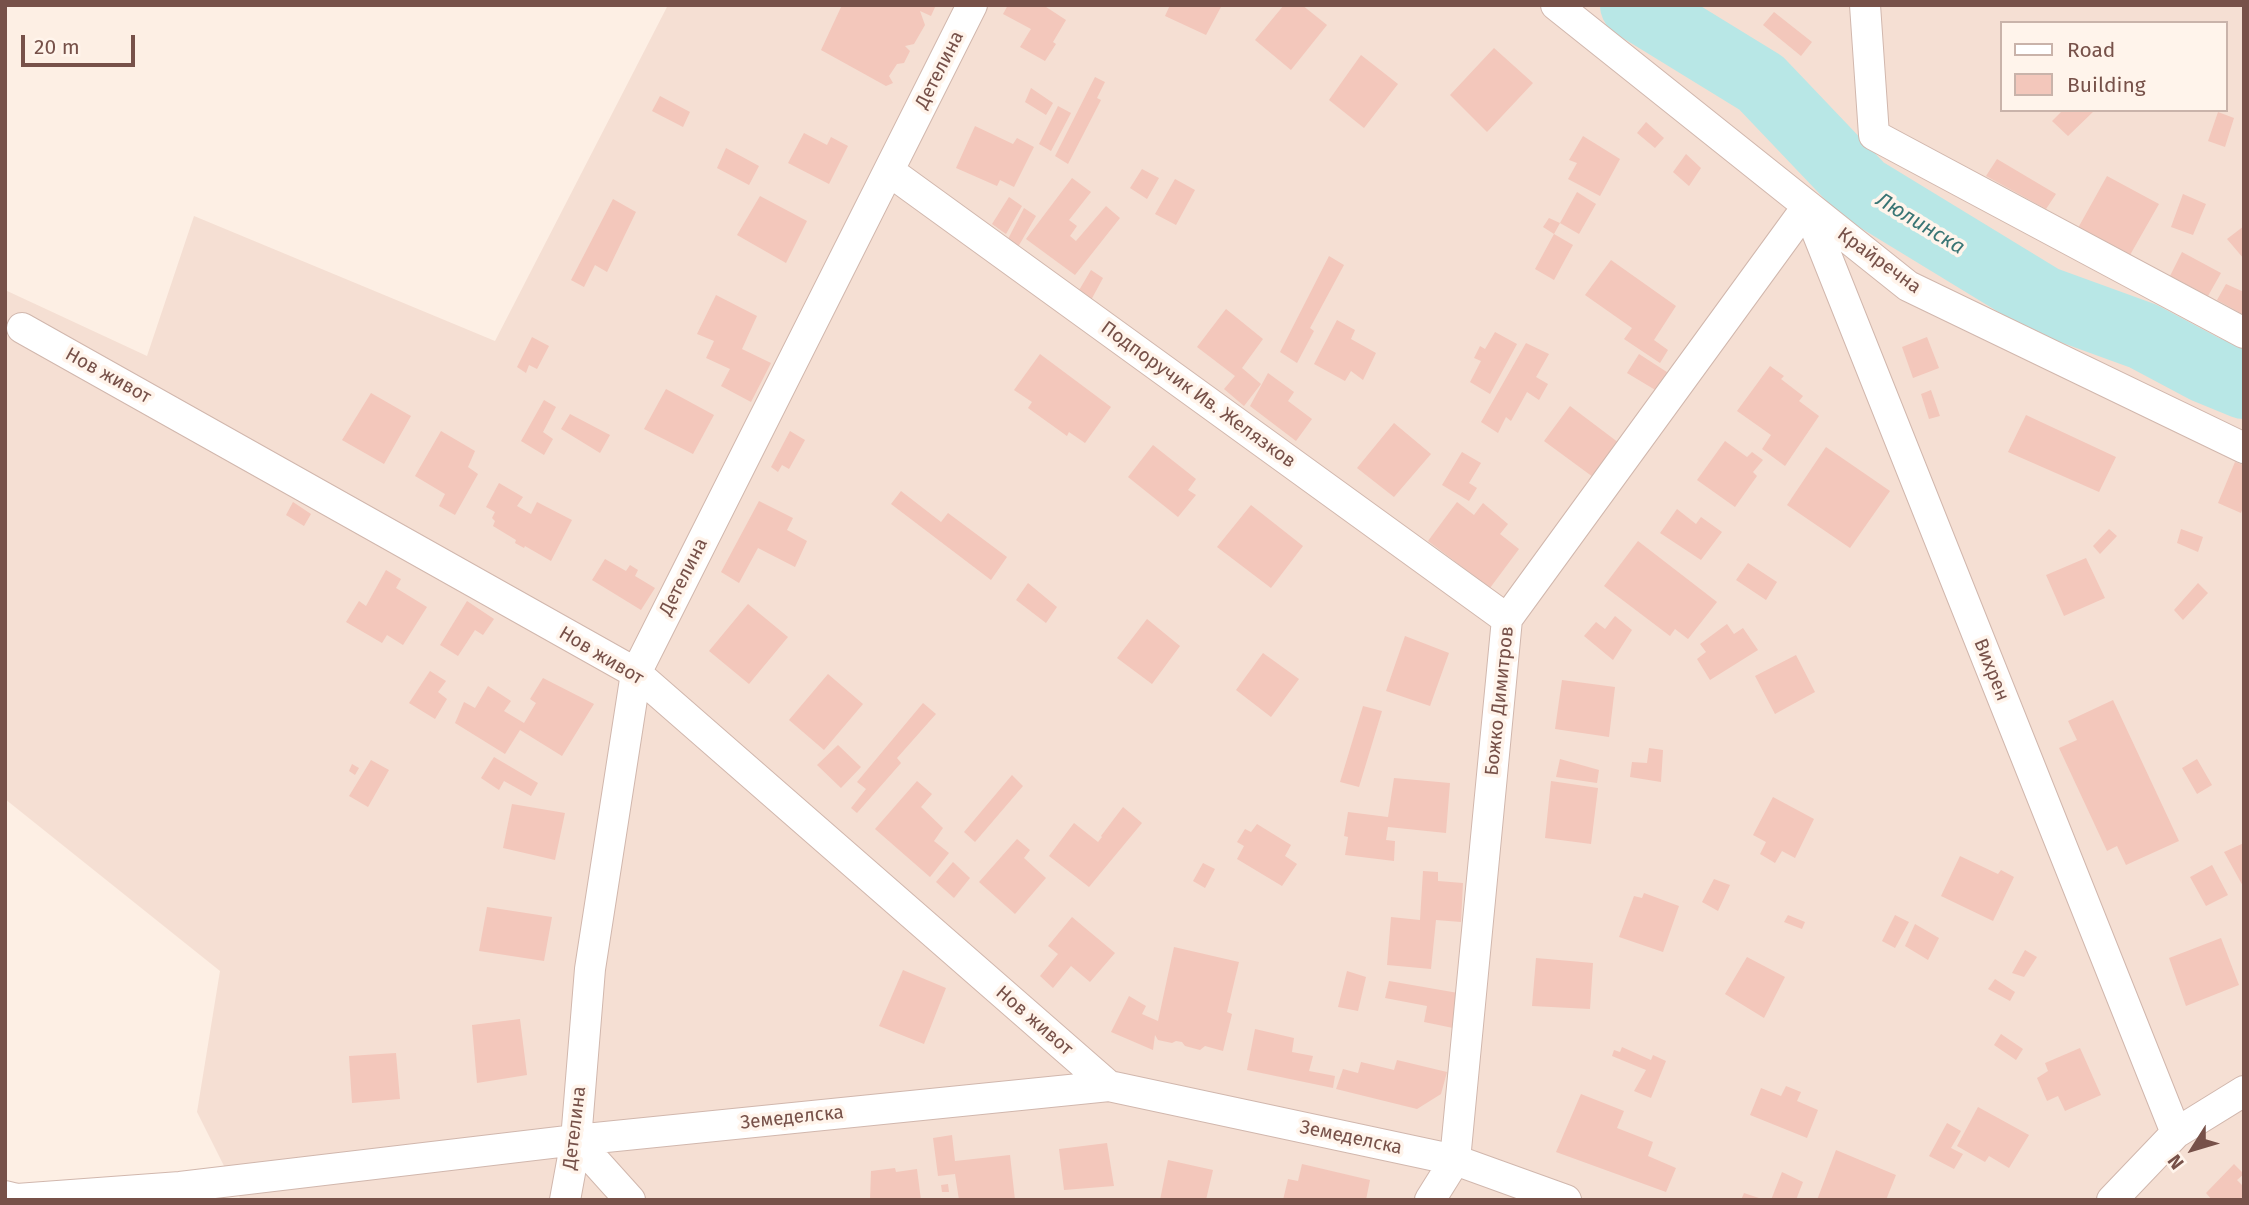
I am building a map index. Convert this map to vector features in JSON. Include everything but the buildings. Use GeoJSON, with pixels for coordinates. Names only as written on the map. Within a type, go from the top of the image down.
{"type":"FeatureCollection","features":[{"type":"Feature","properties":{"kind":"street","name":"Детелина"},"geometry":{"type":"LineString","coordinates":[[565,1200],[576,1140],[590,969],[636,673],[972,5]]}},
{"type":"Feature","properties":{"kind":"street","name":"Крайречна"},"geometry":{"type":"LineString","coordinates":[[1556,5],[1908,286],[2244,448]]}},
{"type":"Feature","properties":{"kind":"street"},"geometry":{"type":"LineString","coordinates":[[1865,5],[1874,135],[2244,333]]}},
{"type":"Feature","properties":{"kind":"street","name":"Подпоручик Ив. Желязков"},"geometry":{"type":"LineString","coordinates":[[889,171],[1507,618]]}},
{"type":"Feature","properties":{"kind":"street","name":"Божко Димитров"},"geometry":{"type":"LineString","coordinates":[[1430,1200],[1455,1160],[1507,618],[1807,207]]}},
{"type":"Feature","properties":{"kind":"street","name":"Вихрен"},"geometry":{"type":"LineString","coordinates":[[1807,207],[2176,1133]]}},
{"type":"Feature","properties":{"kind":"street","name":"Нов живот"},"geometry":{"type":"LineString","coordinates":[[22,328],[636,673],[1109,1086]]}},
{"type":"Feature","properties":{"kind":"street","name":"Земеделска"},"geometry":{"type":"LineString","coordinates":[[5,1196],[17,1199],[180,1187],[576,1140],[1109,1086],[1455,1160],[1566,1200]]}},
{"type":"Feature","properties":{"kind":"street"},"geometry":{"type":"LineString","coordinates":[[2112,1200],[2176,1133],[2244,1091]]}},
{"type":"Feature","properties":{"kind":"street"},"geometry":{"type":"LineString","coordinates":[[576,1140],[630,1200]]}},
{"type":"Feature","properties":{"kind":"shaded area"},"geometry":{"type":"Polygon","coordinates":[[[668,5],[2244,5],[2244,1200],[241,1200],[197,1112],[220,971],[5,799],[5,290],[147,356],[194,216],[495,341],[668,5]]]}},
{"type":"Feature","properties":{"kind":"waterway","name":"Люлинска"},"geometry":{"type":"LineString","coordinates":[[1634,5],[1761,83],[1862,189],[2044,300],[2143,336],[2205,369],[2244,385]]}}]}
